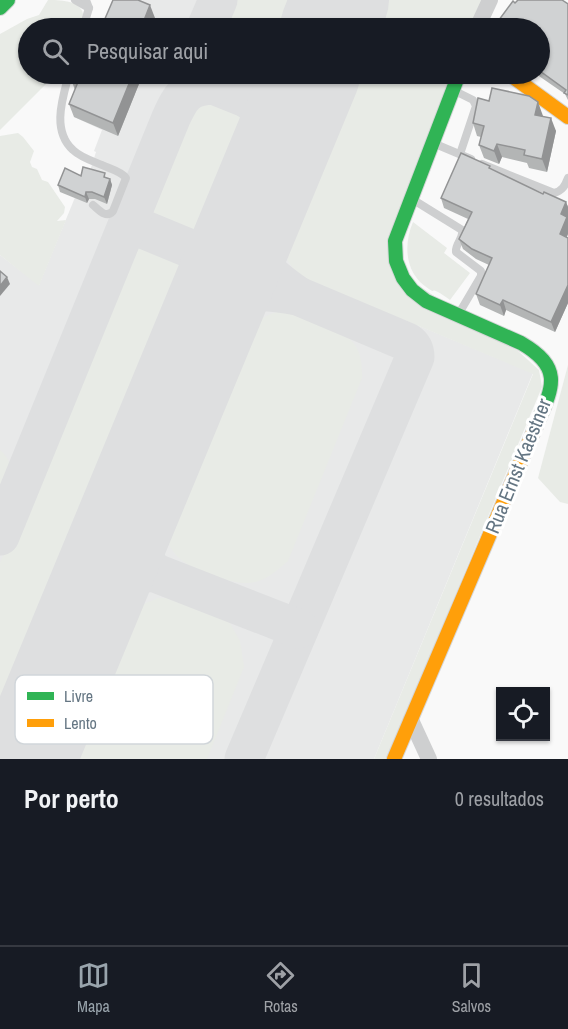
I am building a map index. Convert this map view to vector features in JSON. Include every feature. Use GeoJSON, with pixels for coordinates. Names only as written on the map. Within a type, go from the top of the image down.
{"type":"FeatureCollection","features":[{"type":"Feature","properties":{"kind":"street"},"geometry":{"type":"LineString","coordinates":[[0,8],[8,0]]}},
{"type":"Feature","properties":{"kind":"street"},"geometry":{"type":"LineString","coordinates":[[482,18],[490,0]]}},
{"type":"Feature","properties":{"kind":"street","name":"Rua Ernst Kaestner"},"geometry":{"type":"LineString","coordinates":[[394,759],[547,400],[550,387],[551,374],[544,360],[534,351],[426,301],[412,290],[403,278],[396,261],[394,241],[455,84]]}},
{"type":"Feature","properties":{"kind":"street"},"geometry":{"type":"LineString","coordinates":[[523,84],[568,117]]}},
{"type":"Feature","properties":{"kind":"street"},"geometry":{"type":"LineString","coordinates":[[411,720],[429,759]]}},
{"type":"Feature","properties":{"kind":"lane"},"geometry":{"type":"LineString","coordinates":[[75,0],[88,4]]}},
{"type":"Feature","properties":{"kind":"lane"},"geometry":{"type":"LineString","coordinates":[[66,84],[60,116],[63,135],[68,144],[77,154],[122,173],[126,178],[110,214],[103,213],[93,205]]}},
{"type":"Feature","properties":{"kind":"lane"},"geometry":{"type":"LineString","coordinates":[[453,90],[473,100],[476,106],[460,154]]}},
{"type":"Feature","properties":{"kind":"lane"},"geometry":{"type":"LineString","coordinates":[[432,143],[548,192],[559,192],[568,178]]}},
{"type":"Feature","properties":{"kind":"lane"},"geometry":{"type":"LineString","coordinates":[[411,198],[462,230],[456,252],[481,271],[481,276],[458,315]]}},
{"type":"Feature","properties":{"kind":"shaded area"},"geometry":{"type":"Polygon","coordinates":[[[48,0],[74,3],[83,14],[82,18],[30,18],[39,15],[48,0]]]}},
{"type":"Feature","properties":{"kind":"shaded area"},"geometry":{"type":"Polygon","coordinates":[[[113,0],[483,0],[475,18],[112,18],[113,0]]]}},
{"type":"Feature","properties":{"kind":"shaded area"},"geometry":{"type":"Polygon","coordinates":[[[231,0],[304,0],[297,18],[223,18],[231,0]]]}},
{"type":"Feature","properties":{"kind":"shaded area"},"geometry":{"type":"Polygon","coordinates":[[[376,0],[483,0],[475,18],[368,18],[376,0]]]}},
{"type":"Feature","properties":{"kind":"shaded area"},"geometry":{"type":"Polygon","coordinates":[[[18,24],[18,84],[46,84],[0,130],[0,34],[18,24]]]}},
{"type":"Feature","properties":{"kind":"shaded area"},"geometry":{"type":"Polygon","coordinates":[[[84,84],[449,84],[375,264],[400,318],[533,373],[374,759],[0,759],[0,255],[39,285],[76,195],[89,174],[102,130],[74,117],[83,96],[84,84]]]}},
{"type":"Feature","properties":{"kind":"shaded area"},"geometry":{"type":"Polygon","coordinates":[[[341,84],[450,84],[390,267],[517,350],[539,370],[542,387],[387,759],[374,759],[533,374],[402,319],[403,321],[308,283],[293,268],[286,255],[283,240],[285,220],[341,84]]]}},
{"type":"Feature","properties":{"kind":"shaded area"},"geometry":{"type":"Polygon","coordinates":[[[204,99],[243,112],[252,128],[211,232],[200,238],[191,238],[168,229],[155,219],[147,207],[183,115],[195,102],[204,99]]]}},
{"type":"Feature","properties":{"kind":"shaded area"},"geometry":{"type":"Polygon","coordinates":[[[18,133],[34,151],[30,162],[32,167],[37,169],[42,180],[48,182],[65,207],[64,213],[57,221],[66,220],[39,286],[0,255],[0,136],[18,133]]]}},
{"type":"Feature","properties":{"kind":"shaded area"},"geometry":{"type":"Polygon","coordinates":[[[413,222],[447,248],[444,253],[470,273],[450,300],[421,283],[411,268],[407,250],[413,222]]]}},
{"type":"Feature","properties":{"kind":"shaded area"},"geometry":{"type":"Polygon","coordinates":[[[132,246],[170,252],[184,258],[193,271],[28,675],[15,675],[15,706],[0,743],[0,563],[127,251],[132,246]]]}},
{"type":"Feature","properties":{"kind":"shaded area"},"geometry":{"type":"Polygon","coordinates":[[[277,312],[311,320],[348,337],[360,357],[362,378],[288,561],[264,579],[240,583],[202,571],[180,559],[174,553],[166,537],[166,515],[175,481],[234,344],[252,325],[277,312]]]}},
{"type":"Feature","properties":{"kind":"shaded area"},"geometry":{"type":"Polygon","coordinates":[[[568,365],[568,504],[560,502],[538,478],[568,365]]]}},
{"type":"Feature","properties":{"kind":"shaded area"},"geometry":{"type":"Polygon","coordinates":[[[0,450],[12,471],[0,507],[0,450]]]}},
{"type":"Feature","properties":{"kind":"shaded area"},"geometry":{"type":"Polygon","coordinates":[[[158,598],[168,598],[216,612],[231,625],[240,641],[244,667],[207,759],[62,759],[68,744],[213,744],[213,675],[96,675],[118,621],[132,609],[158,598]]]}},
{"type":"Feature","properties":{"kind":"building"},"geometry":{"type":"Polygon","coordinates":[[[113,0],[138,0],[150,5],[145,18],[105,18],[113,0]]]}},
{"type":"Feature","properties":{"kind":"building"},"geometry":{"type":"Polygon","coordinates":[[[518,0],[562,0],[568,4],[568,95],[564,93],[566,90],[550,78],[550,18],[500,18],[513,1],[515,3],[518,0]]]}},
{"type":"Feature","properties":{"kind":"building"},"geometry":{"type":"Polygon","coordinates":[[[77,84],[129,84],[113,123],[69,104],[77,84]]]}},
{"type":"Feature","properties":{"kind":"building"},"geometry":{"type":"Polygon","coordinates":[[[492,88],[529,96],[538,102],[535,115],[551,118],[542,159],[524,155],[525,150],[497,144],[494,151],[479,145],[484,126],[473,123],[478,98],[489,101],[492,88]]]}},
{"type":"Feature","properties":{"kind":"building"},"geometry":{"type":"Polygon","coordinates":[[[461,153],[543,194],[544,192],[566,202],[561,214],[567,217],[560,234],[568,238],[568,285],[551,322],[503,300],[500,305],[476,294],[492,258],[472,249],[459,239],[472,212],[441,198],[461,153]]]}},
{"type":"Feature","properties":{"kind":"building"},"geometry":{"type":"Polygon","coordinates":[[[83,167],[105,173],[104,177],[110,179],[104,197],[86,192],[85,197],[58,185],[65,168],[81,176],[83,167]]]}},
{"type":"Feature","properties":{"kind":"building"},"geometry":{"type":"Polygon","coordinates":[[[0,271],[7,277],[0,286],[0,271]]]}},
{"type":"Feature","properties":{"kind":"taxiway"},"geometry":{"type":"LineString","coordinates":[[210,18],[218,0]]}},
{"type":"Feature","properties":{"kind":"taxiway"},"geometry":{"type":"LineString","coordinates":[[212,84],[248,99],[264,101],[280,100],[294,95],[304,84]]}},
{"type":"Feature","properties":{"kind":"taxiway"},"geometry":{"type":"LineString","coordinates":[[0,536],[175,110],[182,98],[191,90],[213,85]]}},
{"type":"Feature","properties":{"kind":"taxiway"},"geometry":{"type":"LineString","coordinates":[[248,99],[266,114],[276,127],[278,143],[273,165]]}},
{"type":"Feature","properties":{"kind":"taxiway"},"geometry":{"type":"LineString","coordinates":[[251,216],[255,245],[262,264],[275,279],[298,296]]}},
{"type":"Feature","properties":{"kind":"taxiway"},"geometry":{"type":"LineString","coordinates":[[128,223],[191,249],[209,265],[216,282],[214,302],[207,324]]}},
{"type":"Feature","properties":{"kind":"taxiway"},"geometry":{"type":"LineString","coordinates":[[207,324],[219,307],[232,297],[251,292],[289,294],[407,342],[415,355],[244,759]]}},
{"type":"Feature","properties":{"kind":"taxiway"},"geometry":{"type":"LineString","coordinates":[[135,500],[136,538],[153,572]]}},
{"type":"Feature","properties":{"kind":"taxiway"},"geometry":{"type":"LineString","coordinates":[[91,604],[119,582],[135,575],[153,572],[299,629]]}},
{"type":"Feature","properties":{"kind":"runway"},"geometry":{"type":"LineString","coordinates":[[333,18],[340,0]]}},
{"type":"Feature","properties":{"kind":"runway"},"geometry":{"type":"LineString","coordinates":[[62,675],[307,84]]}},
{"type":"Feature","properties":{"kind":"runway"},"geometry":{"type":"LineString","coordinates":[[27,759],[33,744]]}},
{"type":"Feature","properties":{"kind":"traffic: fast"},"geometry":{"type":"LineString","coordinates":[[0,8],[8,0]]}},
{"type":"Feature","properties":{"kind":"traffic: fast"},"geometry":{"type":"LineString","coordinates":[[455,84],[395,241],[396,261],[403,278],[412,290],[426,301],[521,343],[544,361],[551,379],[550,389],[536,426]]}},
{"type":"Feature","properties":{"kind":"traffic: slow"},"geometry":{"type":"LineString","coordinates":[[523,84],[568,117]]}},
{"type":"Feature","properties":{"kind":"traffic: slow"},"geometry":{"type":"LineString","coordinates":[[394,759],[536,426]]}}]}
